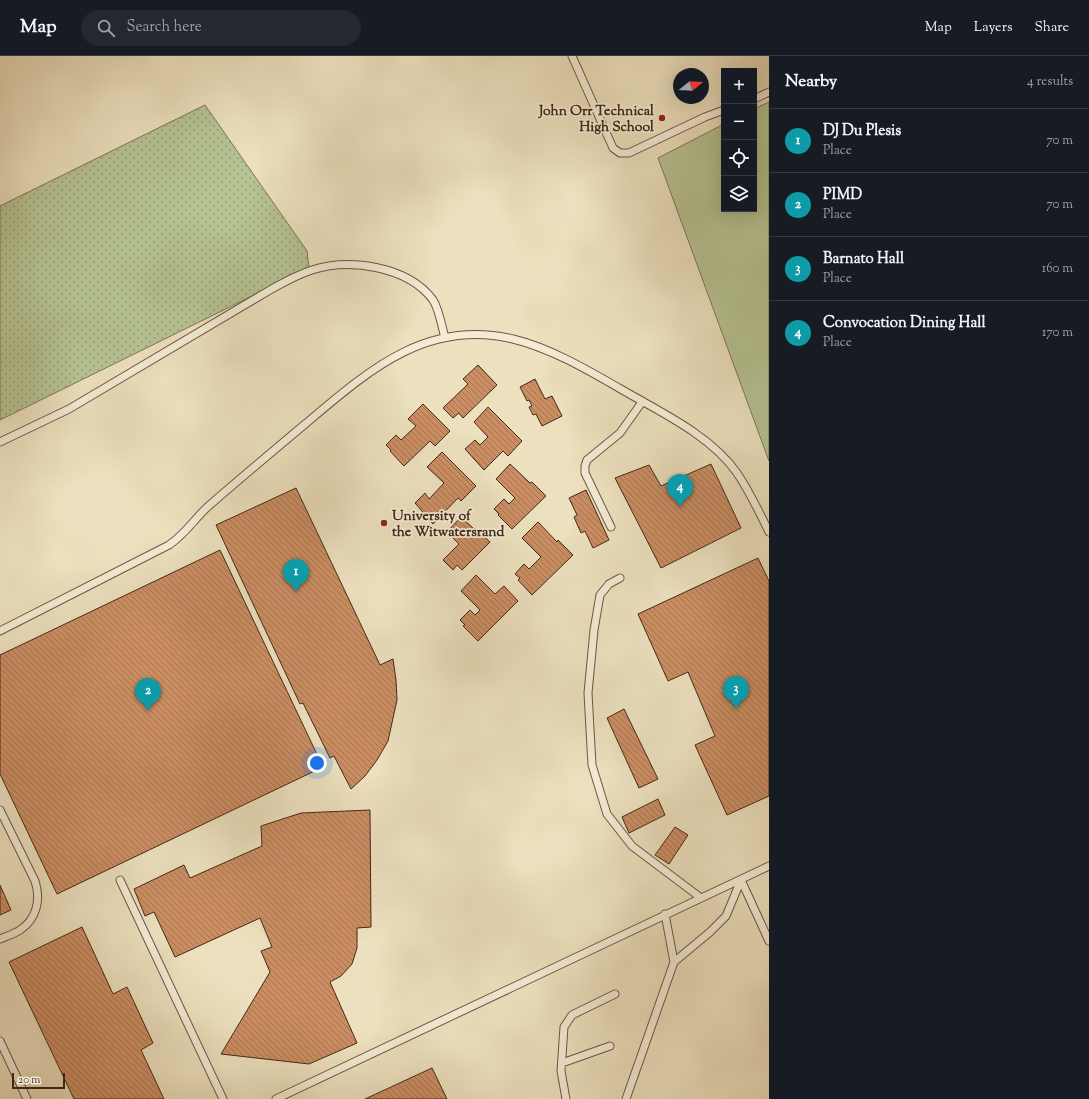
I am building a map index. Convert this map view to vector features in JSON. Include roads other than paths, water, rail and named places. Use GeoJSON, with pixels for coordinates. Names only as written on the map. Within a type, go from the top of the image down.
{"type":"FeatureCollection","features":[{"type":"Feature","properties":{"kind":"lane"},"geometry":{"type":"LineString","coordinates":[[572,56],[614,148],[620,153],[630,153],[642,146],[721,111]]}},
{"type":"Feature","properties":{"kind":"lane"},"geometry":{"type":"LineString","coordinates":[[757,98],[769,92]]}},
{"type":"Feature","properties":{"kind":"lane"},"geometry":{"type":"LineString","coordinates":[[0,442],[69,409],[270,290],[292,278],[313,270],[332,266],[357,265],[390,270],[408,278],[419,286],[433,301],[445,338]]}},
{"type":"Feature","properties":{"kind":"lane"},"geometry":{"type":"LineString","coordinates":[[0,630],[169,545],[186,532],[209,505],[348,388],[377,367],[409,349],[445,338],[467,335],[500,337],[530,345],[553,354],[597,376],[672,418],[720,454],[736,472],[751,495],[769,532]]}},
{"type":"Feature","properties":{"kind":"lane"},"geometry":{"type":"LineString","coordinates":[[611,527],[585,473],[585,466],[587,460],[593,454],[620,433],[642,402]]}},
{"type":"Feature","properties":{"kind":"lane"},"geometry":{"type":"LineString","coordinates":[[620,578],[609,584],[600,595],[594,630],[588,693],[592,764],[607,814],[632,846],[701,898]]}},
{"type":"Feature","properties":{"kind":"lane"},"geometry":{"type":"LineString","coordinates":[[0,810],[38,890],[36,911],[32,919],[20,930],[0,939]]}},
{"type":"Feature","properties":{"kind":"lane"},"geometry":{"type":"LineString","coordinates":[[276,1099],[769,866]]}},
{"type":"Feature","properties":{"kind":"lane"},"geometry":{"type":"LineString","coordinates":[[120,880],[223,1099]]}},
{"type":"Feature","properties":{"kind":"lane"},"geometry":{"type":"LineString","coordinates":[[741,880],[769,941]]}},
{"type":"Feature","properties":{"kind":"lane"},"geometry":{"type":"LineString","coordinates":[[674,962],[710,932],[726,916],[741,880]]}},
{"type":"Feature","properties":{"kind":"lane"},"geometry":{"type":"LineString","coordinates":[[626,1099],[674,962],[665,914]]}},
{"type":"Feature","properties":{"kind":"lane"},"geometry":{"type":"LineString","coordinates":[[566,1099],[561,1071],[564,1027],[572,1015],[615,994]]}},
{"type":"Feature","properties":{"kind":"lane"},"geometry":{"type":"LineString","coordinates":[[0,1041],[27,1099]]}},
{"type":"Feature","properties":{"kind":"lane"},"geometry":{"type":"LineString","coordinates":[[562,1063],[610,1046]]}},
{"type":"Feature","properties":{"kind":"place","name":"John Orr Technical High School"},"geometry":{"type":"Point","coordinates":[662,118]}},
{"type":"Feature","properties":{"kind":"place","name":"Convocation Dining Hall"},"geometry":{"type":"Point","coordinates":[680,507]}},
{"type":"Feature","properties":{"kind":"place","name":"University of the Witwatersrand"},"geometry":{"type":"Point","coordinates":[384,523]}},
{"type":"Feature","properties":{"kind":"place","name":"DJ Du Plesis"},"geometry":{"type":"Point","coordinates":[296,592]}},
{"type":"Feature","properties":{"kind":"place","name":"Barnato Hall"},"geometry":{"type":"Point","coordinates":[736,709]}},
{"type":"Feature","properties":{"kind":"place","name":"PIMD"},"geometry":{"type":"Point","coordinates":[148,711]}}]}
